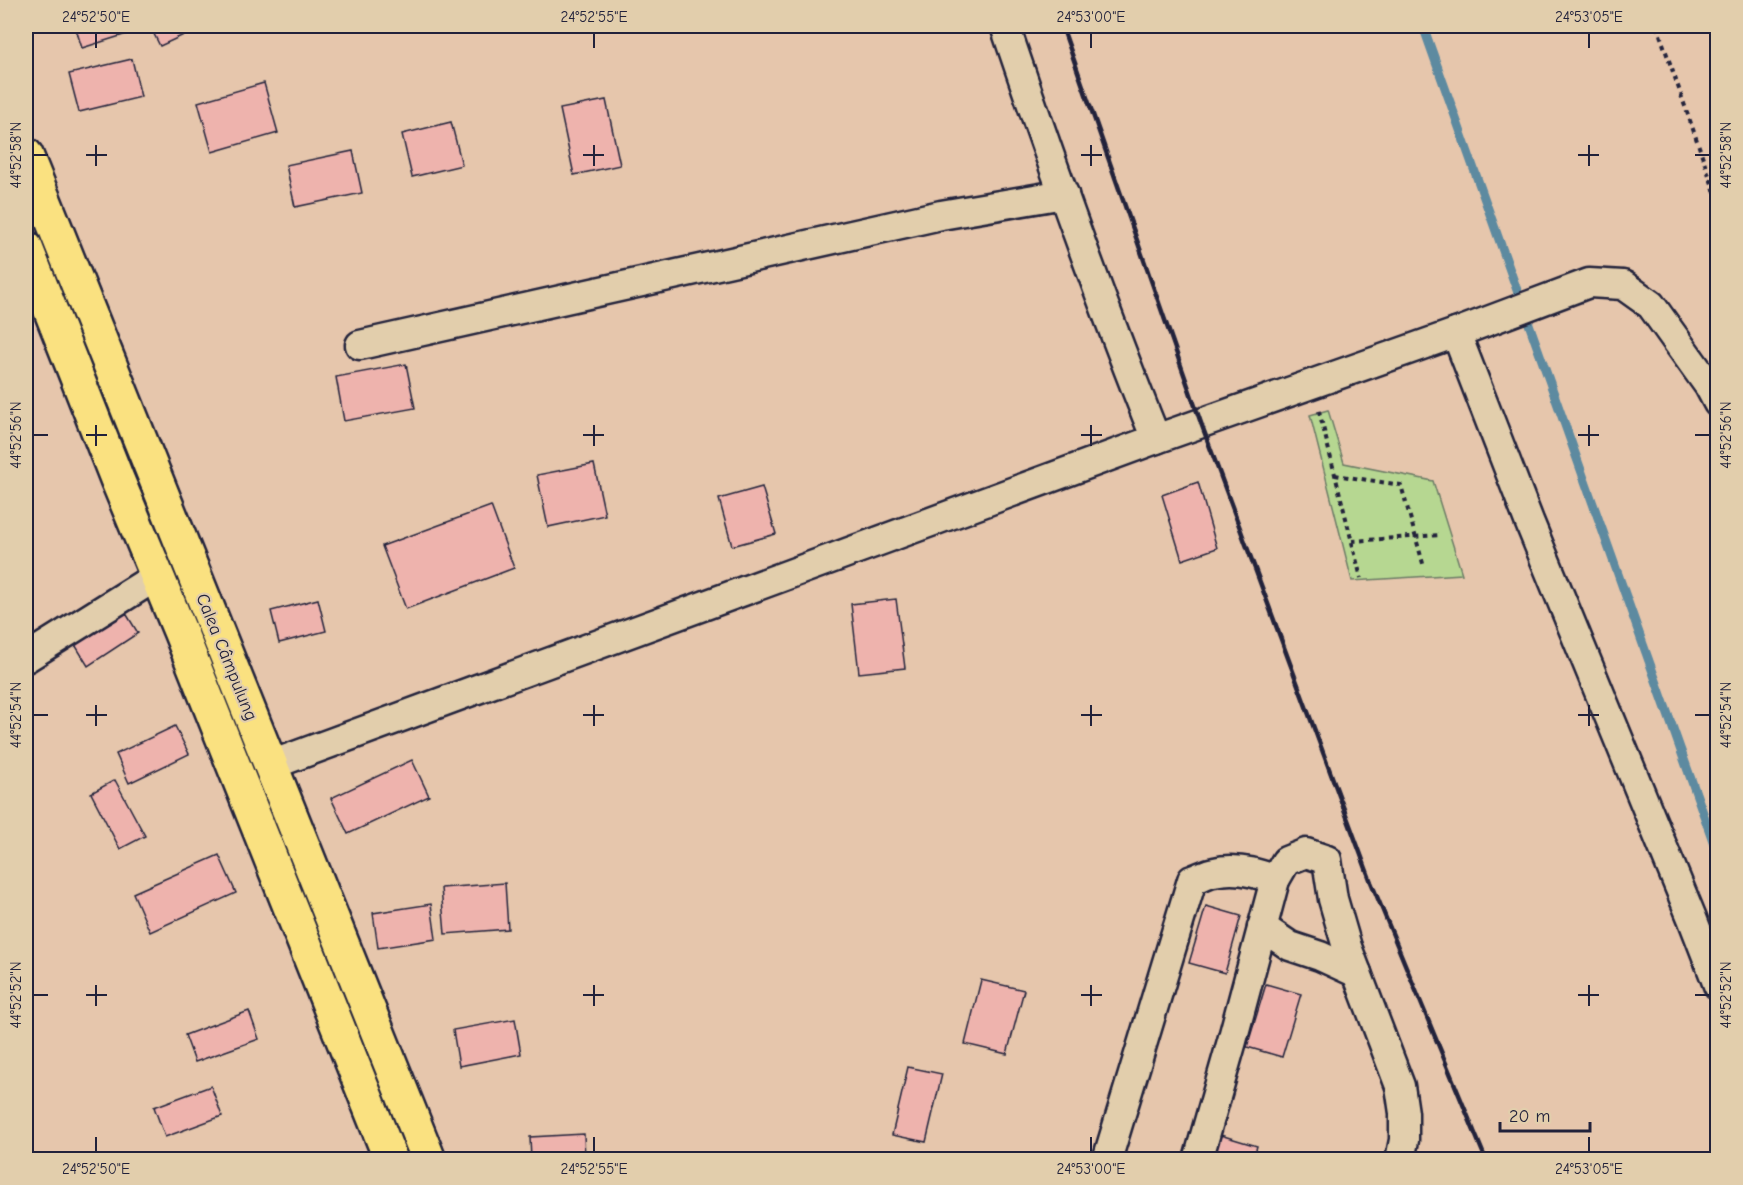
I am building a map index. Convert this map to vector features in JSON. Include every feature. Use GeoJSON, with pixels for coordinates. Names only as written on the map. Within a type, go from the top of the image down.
{"type":"FeatureCollection","features":[{"type":"Feature","properties":{"kind":"highway","name":"Calea Câmpulung"},"geometry":{"type":"LineString","coordinates":[[26,155],[429,1160]]}},
{"type":"Feature","properties":{"kind":"highway","name":"Calea Câmpulung"},"geometry":{"type":"LineString","coordinates":[[26,248],[391,1160]]}},
{"type":"Feature","properties":{"kind":"street"},"geometry":{"type":"LineString","coordinates":[[1005,26],[1046,145],[1156,440]]}},
{"type":"Feature","properties":{"kind":"street"},"geometry":{"type":"LineString","coordinates":[[360,345],[941,215],[1064,194]]}},
{"type":"Feature","properties":{"kind":"street"},"geometry":{"type":"LineString","coordinates":[[271,765],[1588,283],[1623,285],[1651,305],[1709,386],[1718,403]]}},
{"type":"Feature","properties":{"kind":"street"},"geometry":{"type":"LineString","coordinates":[[1456,333],[1529,521],[1718,985]]}},
{"type":"Feature","properties":{"kind":"street"},"geometry":{"type":"LineString","coordinates":[[26,658],[157,576]]}},
{"type":"Feature","properties":{"kind":"street"},"geometry":{"type":"LineString","coordinates":[[1198,1160],[1275,880],[1286,861],[1306,853],[1327,860],[1336,909],[1347,947],[1400,1086],[1404,1113],[1404,1140],[1400,1160]]}},
{"type":"Feature","properties":{"kind":"street"},"geometry":{"type":"LineString","coordinates":[[1107,1160],[1192,880],[1215,872],[1243,871],[1255,872],[1275,880]]}},
{"type":"Feature","properties":{"kind":"street"},"geometry":{"type":"LineString","coordinates":[[1262,927],[1290,946],[1320,956],[1357,973]]}},
{"type":"Feature","properties":{"kind":"path"},"geometry":{"type":"LineString","coordinates":[[1657,26],[1718,201]]}},
{"type":"Feature","properties":{"kind":"path"},"geometry":{"type":"LineString","coordinates":[[1312,385],[1361,578]]}},
{"type":"Feature","properties":{"kind":"path"},"geometry":{"type":"LineString","coordinates":[[1335,475],[1401,485],[1424,567]]}},
{"type":"Feature","properties":{"kind":"path"},"geometry":{"type":"LineString","coordinates":[[1352,541],[1440,535]]}},
{"type":"Feature","properties":{"kind":"green space"},"geometry":{"type":"Polygon","coordinates":[[[1328,410],[1344,463],[1433,481],[1462,574],[1352,581],[1310,415],[1328,410]]]}},
{"type":"Feature","properties":{"kind":"building"},"geometry":{"type":"Polygon","coordinates":[[[75,26],[128,26],[130,33],[82,48],[75,26]]]}},
{"type":"Feature","properties":{"kind":"building"},"geometry":{"type":"Polygon","coordinates":[[[150,26],[203,26],[160,46],[150,26]]]}},
{"type":"Feature","properties":{"kind":"building"},"geometry":{"type":"Polygon","coordinates":[[[132,59],[141,97],[79,112],[69,74],[132,59]]]}},
{"type":"Feature","properties":{"kind":"building"},"geometry":{"type":"Polygon","coordinates":[[[264,83],[278,133],[212,152],[198,102],[264,83]]]}},
{"type":"Feature","properties":{"kind":"building"},"geometry":{"type":"Polygon","coordinates":[[[606,100],[620,165],[574,175],[560,109],[606,100]]]}},
{"type":"Feature","properties":{"kind":"building"},"geometry":{"type":"Polygon","coordinates":[[[451,122],[462,165],[412,177],[402,134],[451,122]]]}},
{"type":"Feature","properties":{"kind":"building"},"geometry":{"type":"Polygon","coordinates":[[[353,151],[362,193],[295,207],[286,165],[353,151]]]}},
{"type":"Feature","properties":{"kind":"building"},"geometry":{"type":"Polygon","coordinates":[[[406,364],[415,408],[344,421],[336,377],[406,364]]]}},
{"type":"Feature","properties":{"kind":"building"},"geometry":{"type":"Polygon","coordinates":[[[594,464],[605,515],[548,527],[537,475],[594,464]]]}},
{"type":"Feature","properties":{"kind":"building"},"geometry":{"type":"Polygon","coordinates":[[[1198,482],[1217,548],[1182,560],[1162,495],[1198,482]]]}},
{"type":"Feature","properties":{"kind":"building"},"geometry":{"type":"Polygon","coordinates":[[[762,487],[776,534],[732,546],[719,499],[762,487]]]}},
{"type":"Feature","properties":{"kind":"building"},"geometry":{"type":"Polygon","coordinates":[[[491,506],[514,568],[406,609],[382,546],[491,506]]]}},
{"type":"Feature","properties":{"kind":"building"},"geometry":{"type":"Polygon","coordinates":[[[318,599],[326,631],[279,643],[271,611],[318,599]]]}},
{"type":"Feature","properties":{"kind":"building"},"geometry":{"type":"Polygon","coordinates":[[[896,599],[905,668],[859,673],[851,604],[896,599]]]}},
{"type":"Feature","properties":{"kind":"building"},"geometry":{"type":"Polygon","coordinates":[[[124,610],[138,633],[88,666],[74,643],[124,610]]]}},
{"type":"Feature","properties":{"kind":"building"},"geometry":{"type":"Polygon","coordinates":[[[175,726],[189,754],[129,783],[116,754],[175,726]]]}},
{"type":"Feature","properties":{"kind":"building"},"geometry":{"type":"Polygon","coordinates":[[[412,760],[429,796],[348,834],[331,798],[412,760]]]}},
{"type":"Feature","properties":{"kind":"building"},"geometry":{"type":"Polygon","coordinates":[[[115,780],[145,836],[120,849],[91,793],[115,780]]]}},
{"type":"Feature","properties":{"kind":"building"},"geometry":{"type":"Polygon","coordinates":[[[219,855],[236,893],[150,932],[133,893],[219,855]]]}},
{"type":"Feature","properties":{"kind":"building"},"geometry":{"type":"Polygon","coordinates":[[[505,883],[508,929],[445,934],[441,888],[505,883]]]}},
{"type":"Feature","properties":{"kind":"building"},"geometry":{"type":"Polygon","coordinates":[[[431,904],[436,939],[378,948],[373,913],[431,904]]]}},
{"type":"Feature","properties":{"kind":"building"},"geometry":{"type":"Polygon","coordinates":[[[1206,906],[1241,916],[1225,973],[1189,963],[1206,906]]]}},
{"type":"Feature","properties":{"kind":"building"},"geometry":{"type":"Polygon","coordinates":[[[981,980],[1024,990],[1007,1054],[965,1044],[981,980]]]}},
{"type":"Feature","properties":{"kind":"building"},"geometry":{"type":"Polygon","coordinates":[[[1266,984],[1301,994],[1282,1057],[1247,1047],[1266,984]]]}},
{"type":"Feature","properties":{"kind":"building"},"geometry":{"type":"Polygon","coordinates":[[[249,1011],[259,1039],[195,1062],[185,1035],[249,1011]]]}},
{"type":"Feature","properties":{"kind":"building"},"geometry":{"type":"Polygon","coordinates":[[[515,1019],[521,1054],[459,1066],[453,1030],[515,1019]]]}},
{"type":"Feature","properties":{"kind":"building"},"geometry":{"type":"Polygon","coordinates":[[[908,1067],[942,1074],[926,1142],[892,1135],[908,1067]]]}},
{"type":"Feature","properties":{"kind":"building"},"geometry":{"type":"Polygon","coordinates":[[[211,1086],[222,1116],[165,1137],[154,1107],[211,1086]]]}},
{"type":"Feature","properties":{"kind":"building"},"geometry":{"type":"Polygon","coordinates":[[[584,1134],[585,1160],[531,1160],[530,1137],[584,1134]]]}},
{"type":"Feature","properties":{"kind":"building"},"geometry":{"type":"Polygon","coordinates":[[[1217,1134],[1257,1146],[1253,1160],[1210,1160],[1217,1134]]]}},
{"type":"Feature","properties":{"kind":"waterway"},"geometry":{"type":"LineString","coordinates":[[1423,26],[1718,855]]}},
{"type":"Feature","properties":{"kind":"railway"},"geometry":{"type":"LineString","coordinates":[[1062,26],[1201,423],[1371,882],[1486,1160]]}}]}
